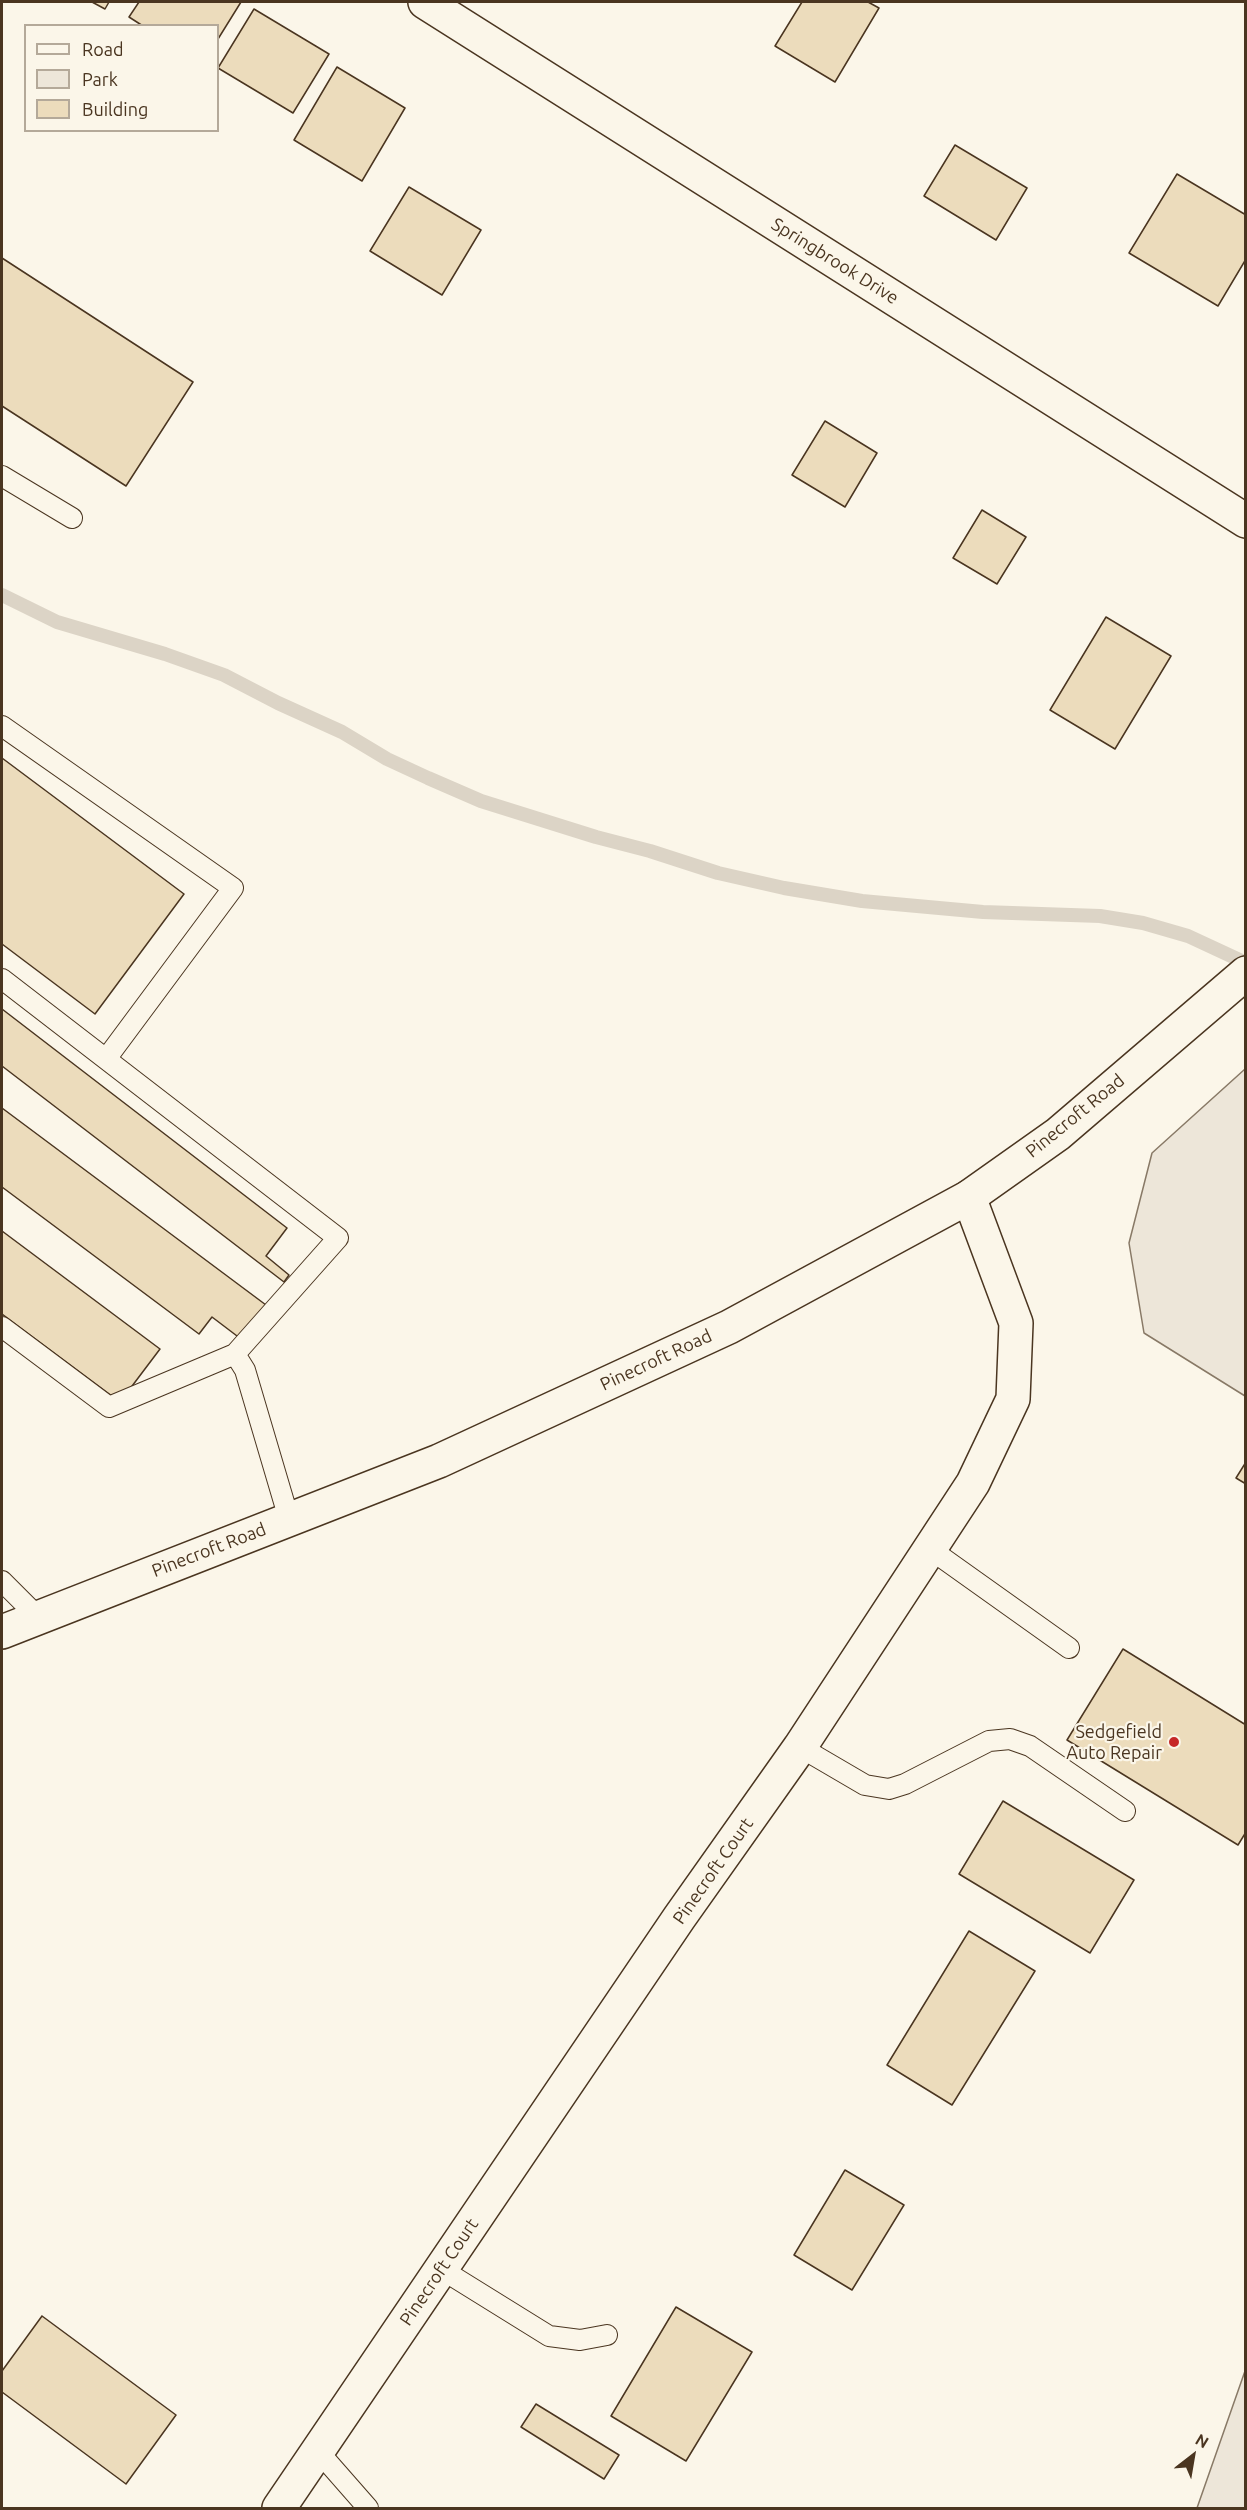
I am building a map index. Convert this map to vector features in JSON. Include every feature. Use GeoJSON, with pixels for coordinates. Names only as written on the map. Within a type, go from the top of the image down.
{"type":"FeatureCollection","features":[{"type":"Feature","properties":{"kind":"street","name":"Springbrook Drive"},"geometry":{"type":"LineString","coordinates":[[425,2],[1245,521]]}},
{"type":"Feature","properties":{"kind":"street","name":"Pinecroft Road"},"geometry":{"type":"LineString","coordinates":[[2,1632],[439,1461],[729,1327],[969,1197],[1058,1134],[1245,973]]}},
{"type":"Feature","properties":{"kind":"street","name":"Pinecroft Court"},"geometry":{"type":"LineString","coordinates":[[279,2508],[679,1918],[800,1747],[973,1483],[1013,1399],[1016,1323],[969,1197]]}},
{"type":"Feature","properties":{"kind":"lane"},"geometry":{"type":"LineString","coordinates":[[2,476],[72,518]]}},
{"type":"Feature","properties":{"kind":"lane"},"geometry":{"type":"LineString","coordinates":[[2,726],[233,888],[106,1059]]}},
{"type":"Feature","properties":{"kind":"lane"},"geometry":{"type":"LineString","coordinates":[[2,979],[338,1238],[235,1354],[109,1407],[2,1327]]}},
{"type":"Feature","properties":{"kind":"lane"},"geometry":{"type":"LineString","coordinates":[[235,1354],[245,1370],[289,1519]]}},
{"type":"Feature","properties":{"kind":"lane"},"geometry":{"type":"LineString","coordinates":[[930,1549],[1069,1648]]}},
{"type":"Feature","properties":{"kind":"lane"},"geometry":{"type":"LineString","coordinates":[[2,1581],[38,1617]]}},
{"type":"Feature","properties":{"kind":"lane"},"geometry":{"type":"LineString","coordinates":[[800,1747],[865,1785],[889,1789],[905,1784],[989,1741],[1010,1740],[1030,1746],[1125,1811]]}},
{"type":"Feature","properties":{"kind":"lane"},"geometry":{"type":"LineString","coordinates":[[441,2269],[549,2336],[580,2340],[608,2334]]}},
{"type":"Feature","properties":{"kind":"lane"},"geometry":{"type":"LineString","coordinates":[[318,2451],[368,2508]]}},
{"type":"Feature","properties":{"kind":"green space"},"geometry":{"type":"Polygon","coordinates":[[[1245,1069],[1245,1396],[1144,1333],[1129,1243],[1152,1153],[1245,1069]]]}},
{"type":"Feature","properties":{"kind":"green space"},"geometry":{"type":"Polygon","coordinates":[[[1245,2371],[1245,2508],[1197,2508],[1245,2371]]]}},
{"type":"Feature","properties":{"kind":"building"},"geometry":{"type":"Polygon","coordinates":[[[92,2],[109,2],[105,9],[92,2]]]}},
{"type":"Feature","properties":{"kind":"building"},"geometry":{"type":"Polygon","coordinates":[[[139,2],[241,2],[219,37],[219,24],[140,24],[129,17],[139,2]]]}},
{"type":"Feature","properties":{"kind":"building"},"geometry":{"type":"Polygon","coordinates":[[[802,2],[868,2],[879,8],[835,82],[775,46],[802,2]]]}},
{"type":"Feature","properties":{"kind":"building"},"geometry":{"type":"Polygon","coordinates":[[[254,9],[329,54],[293,113],[219,69],[254,9]]]}},
{"type":"Feature","properties":{"kind":"building"},"geometry":{"type":"Polygon","coordinates":[[[337,67],[405,108],[362,181],[294,140],[337,67]]]}},
{"type":"Feature","properties":{"kind":"building"},"geometry":{"type":"Polygon","coordinates":[[[955,145],[1027,188],[996,240],[924,196],[955,145]]]}},
{"type":"Feature","properties":{"kind":"building"},"geometry":{"type":"Polygon","coordinates":[[[1177,174],[1246,215],[1246,259],[1218,306],[1129,253],[1177,174]]]}},
{"type":"Feature","properties":{"kind":"building"},"geometry":{"type":"Polygon","coordinates":[[[409,187],[481,230],[442,295],[370,251],[409,187]]]}},
{"type":"Feature","properties":{"kind":"building"},"geometry":{"type":"Polygon","coordinates":[[[2,258],[193,382],[126,486],[2,406],[2,258]]]}},
{"type":"Feature","properties":{"kind":"building"},"geometry":{"type":"Polygon","coordinates":[[[825,421],[877,453],[845,507],[792,475],[825,421]]]}},
{"type":"Feature","properties":{"kind":"building"},"geometry":{"type":"Polygon","coordinates":[[[982,510],[1026,537],[997,584],[953,558],[982,510]]]}},
{"type":"Feature","properties":{"kind":"building"},"geometry":{"type":"Polygon","coordinates":[[[1106,617],[1171,656],[1115,749],[1050,710],[1106,617]]]}},
{"type":"Feature","properties":{"kind":"building"},"geometry":{"type":"Polygon","coordinates":[[[2,758],[184,894],[95,1014],[2,944],[2,758]]]}},
{"type":"Feature","properties":{"kind":"building"},"geometry":{"type":"Polygon","coordinates":[[[2,1009],[287,1228],[266,1256],[289,1275],[284,1282],[2,1066],[2,1009]]]}},
{"type":"Feature","properties":{"kind":"building"},"geometry":{"type":"Polygon","coordinates":[[[2,1108],[266,1305],[241,1339],[212,1317],[199,1334],[2,1187],[2,1108]]]}},
{"type":"Feature","properties":{"kind":"building"},"geometry":{"type":"Polygon","coordinates":[[[2,1231],[160,1349],[120,1402],[2,1314],[2,1231]]]}},
{"type":"Feature","properties":{"kind":"building"},"geometry":{"type":"Polygon","coordinates":[[[1246,1462],[1246,1484],[1236,1478],[1246,1462]]]}},
{"type":"Feature","properties":{"kind":"building"},"geometry":{"type":"Polygon","coordinates":[[[1123,1649],[1246,1725],[1246,1832],[1238,1845],[1067,1740],[1123,1649]]]}},
{"type":"Feature","properties":{"kind":"building"},"geometry":{"type":"Polygon","coordinates":[[[1003,1801],[1134,1880],[1090,1953],[959,1874],[1003,1801]]]}},
{"type":"Feature","properties":{"kind":"building"},"geometry":{"type":"Polygon","coordinates":[[[969,1931],[1035,1971],[952,2105],[887,2065],[969,1931]]]}},
{"type":"Feature","properties":{"kind":"building"},"geometry":{"type":"Polygon","coordinates":[[[845,2170],[904,2205],[852,2290],[794,2255],[845,2170]]]}},
{"type":"Feature","properties":{"kind":"building"},"geometry":{"type":"Polygon","coordinates":[[[676,2307],[752,2352],[686,2461],[611,2416],[676,2307]]]}},
{"type":"Feature","properties":{"kind":"building"},"geometry":{"type":"Polygon","coordinates":[[[42,2316],[176,2415],[126,2484],[2,2392],[2,2371],[42,2316]]]}},
{"type":"Feature","properties":{"kind":"building"},"geometry":{"type":"Polygon","coordinates":[[[536,2404],[619,2455],[604,2479],[521,2427],[536,2404]]]}},
{"type":"Feature","properties":{"kind":"waterway"},"geometry":{"type":"LineString","coordinates":[[2,595],[57,622],[165,654],[224,675],[342,732],[387,759],[481,801],[596,837],[650,851],[718,873],[784,888],[862,901],[983,912],[1100,916],[1143,923],[1188,936],[1246,963]]}},
{"type":"Feature","properties":{"kind":"place","name":"Sedgefield Auto Repair"},"geometry":{"type":"Point","coordinates":[1174,1742]}}]}
